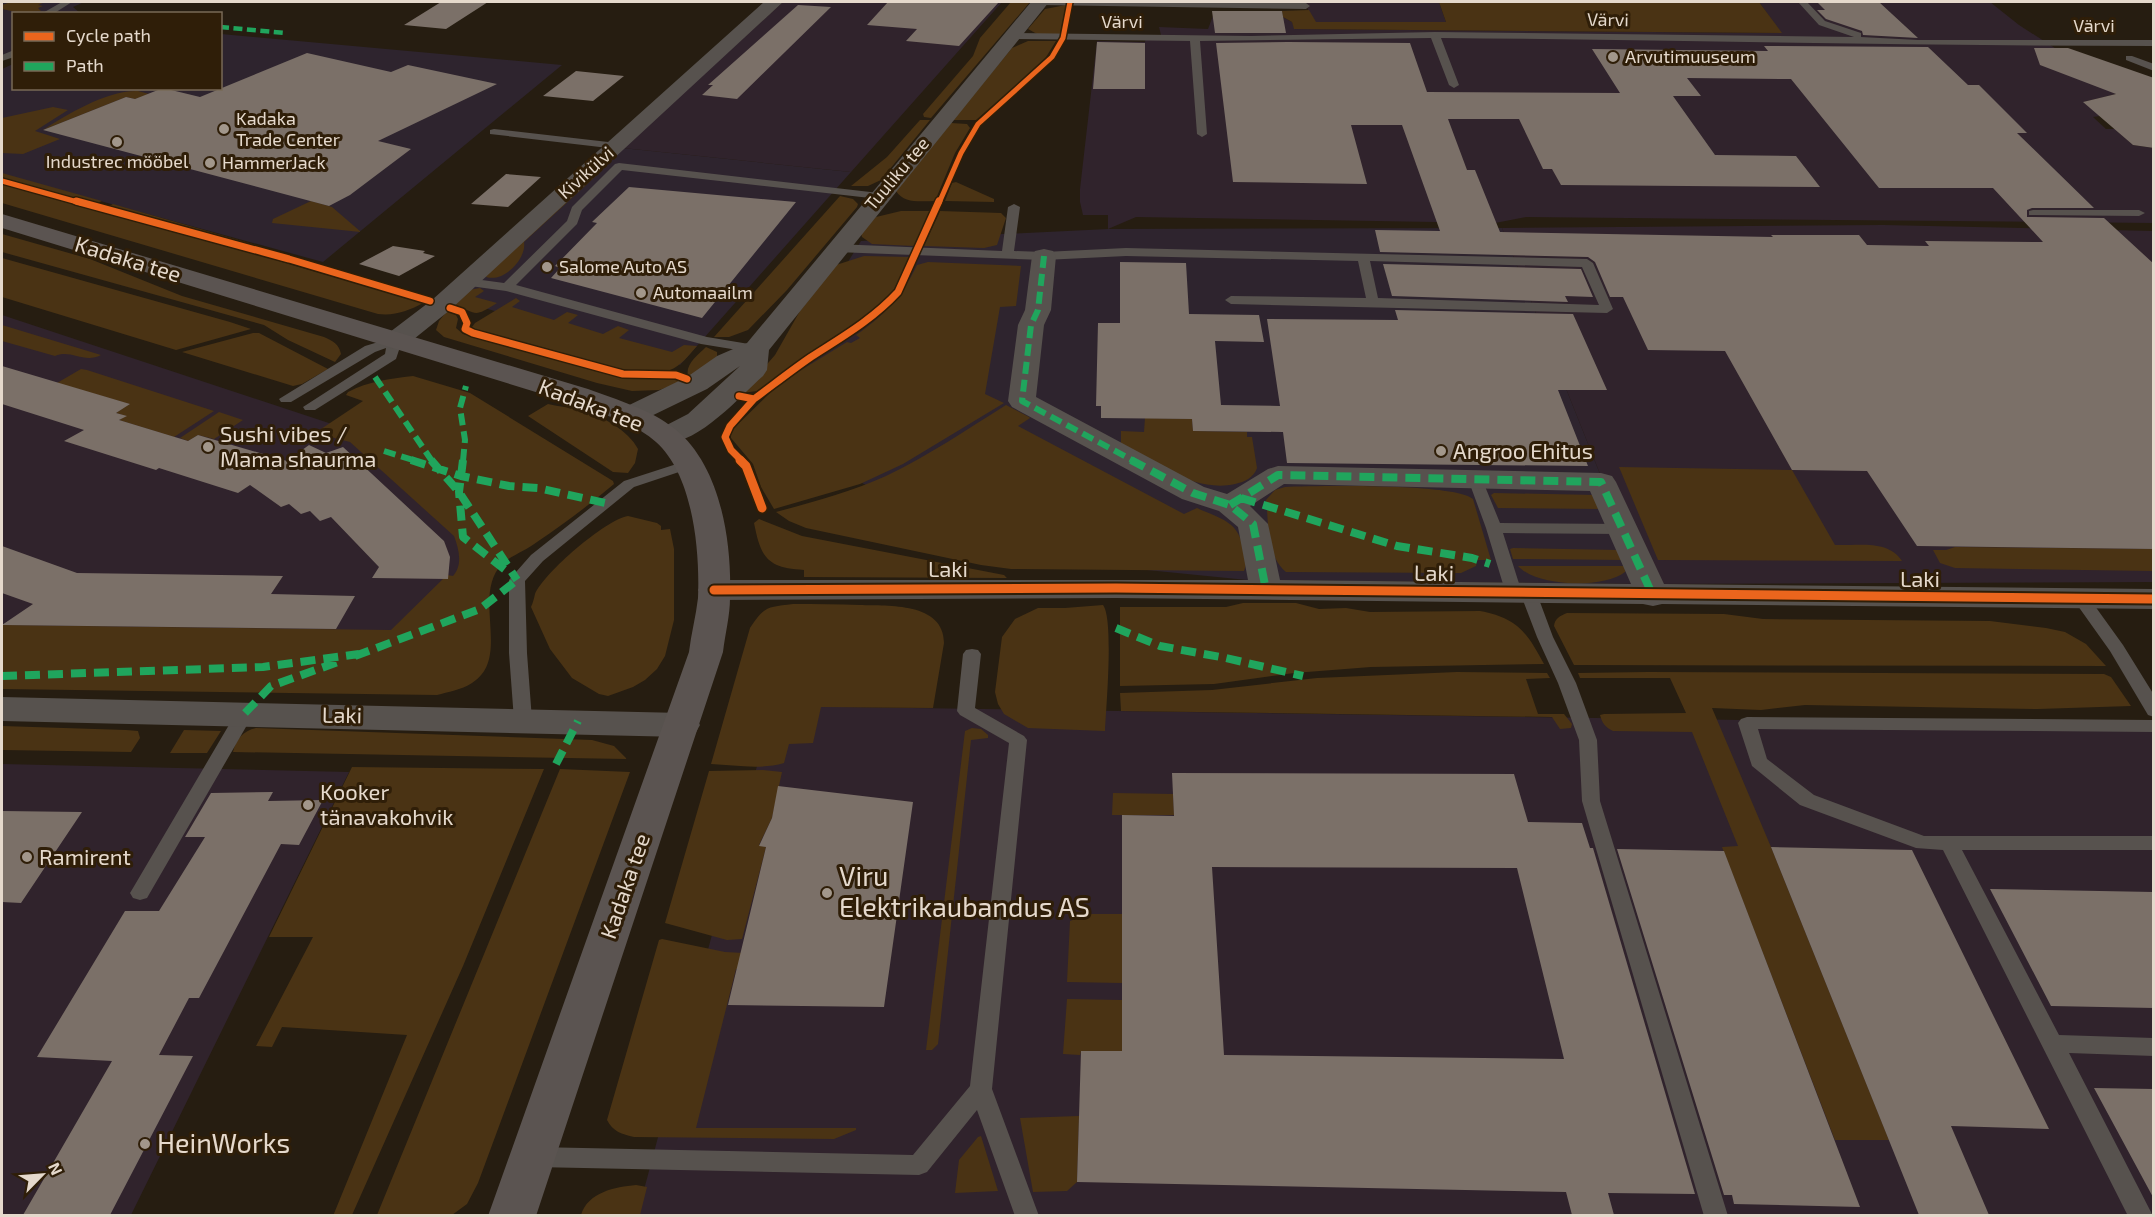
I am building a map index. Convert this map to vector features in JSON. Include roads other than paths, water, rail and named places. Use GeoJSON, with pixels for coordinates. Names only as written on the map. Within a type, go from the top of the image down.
{"type":"FeatureCollection","features":[{"type":"Feature","properties":{"kind":"main road","name":"Kadaka tee"},"geometry":{"type":"LineString","coordinates":[[2,221],[578,396],[631,415],[667,436],[690,464],[707,517],[714,590],[706,652],[512,1215]]}},
{"type":"Feature","properties":{"kind":"street","name":"Kivikülvi"},"geometry":{"type":"LineString","coordinates":[[395,341],[467,282],[596,164],[618,156],[774,2]]}},
{"type":"Feature","properties":{"kind":"street","name":"Tuuliku tee"},"geometry":{"type":"LineString","coordinates":[[631,415],[697,384],[726,362],[756,349],[836,248],[1040,2]]}},
{"type":"Feature","properties":{"kind":"street"},"geometry":{"type":"LineString","coordinates":[[1044,256],[1038,310],[1031,325],[1022,401],[1193,493],[1230,505],[1253,524],[1266,590]]}},
{"type":"Feature","properties":{"kind":"street","name":"Tuuliku tee"},"geometry":{"type":"LineString","coordinates":[[667,436],[698,420],[753,370],[756,349]]}},
{"type":"Feature","properties":{"kind":"street"},"geometry":{"type":"LineString","coordinates":[[1230,505],[1278,475],[1601,482],[1653,596]]}},
{"type":"Feature","properties":{"kind":"street","name":"Laki"},"geometry":{"type":"LineString","coordinates":[[714,590],[954,588],[2154,599]]}},
{"type":"Feature","properties":{"kind":"street","name":"Laki"},"geometry":{"type":"LineString","coordinates":[[2,709],[245,713],[682,726]]}},
{"type":"Feature","properties":{"kind":"lane"},"geometry":{"type":"LineString","coordinates":[[49,12],[68,2]]}},
{"type":"Feature","properties":{"kind":"lane"},"geometry":{"type":"LineString","coordinates":[[1040,2],[1306,6]]}},
{"type":"Feature","properties":{"kind":"lane"},"geometry":{"type":"LineString","coordinates":[[1802,2],[1822,23],[1848,30],[1872,42]]}},
{"type":"Feature","properties":{"kind":"lane"},"geometry":{"type":"LineString","coordinates":[[1436,35],[1454,85]]}},
{"type":"Feature","properties":{"kind":"lane","name":"Värvi"},"geometry":{"type":"LineString","coordinates":[[1012,36],[1195,39],[1436,35],[1844,39],[1872,42],[2154,43]]}},
{"type":"Feature","properties":{"kind":"lane"},"geometry":{"type":"LineString","coordinates":[[1195,39],[1202,134]]}},
{"type":"Feature","properties":{"kind":"lane"},"geometry":{"type":"LineString","coordinates":[[2129,58],[2154,68]]}},
{"type":"Feature","properties":{"kind":"lane"},"geometry":{"type":"LineString","coordinates":[[494,132],[618,156],[879,196]]}},
{"type":"Feature","properties":{"kind":"lane"},"geometry":{"type":"LineString","coordinates":[[507,287],[573,222],[576,209],[618,156]]}},
{"type":"Feature","properties":{"kind":"lane"},"geometry":{"type":"LineString","coordinates":[[1008,255],[1014,207]]}},
{"type":"Feature","properties":{"kind":"lane"},"geometry":{"type":"LineString","coordinates":[[2033,213],[2139,213]]}},
{"type":"Feature","properties":{"kind":"lane"},"geometry":{"type":"LineString","coordinates":[[836,248],[1044,256],[1126,252],[1587,263],[1607,309],[1231,300]]}},
{"type":"Feature","properties":{"kind":"lane"},"geometry":{"type":"LineString","coordinates":[[1363,258],[1373,302]]}},
{"type":"Feature","properties":{"kind":"lane"},"geometry":{"type":"LineString","coordinates":[[467,282],[507,287],[706,341],[756,349]]}},
{"type":"Feature","properties":{"kind":"lane"},"geometry":{"type":"LineString","coordinates":[[286,399],[370,349],[395,341]]}},
{"type":"Feature","properties":{"kind":"lane"},"geometry":{"type":"LineString","coordinates":[[310,407],[391,356],[395,341]]}},
{"type":"Feature","properties":{"kind":"lane"},"geometry":{"type":"LineString","coordinates":[[523,720],[518,654],[517,580],[537,558],[629,484],[690,464]]}},
{"type":"Feature","properties":{"kind":"lane"},"geometry":{"type":"LineString","coordinates":[[1475,479],[1522,594],[1567,683],[1588,740],[1591,801],[1716,1215]]}},
{"type":"Feature","properties":{"kind":"lane"},"geometry":{"type":"LineString","coordinates":[[1494,528],[1622,529]]}},
{"type":"Feature","properties":{"kind":"lane"},"geometry":{"type":"LineString","coordinates":[[2081,599],[2116,649],[2154,711]]}},
{"type":"Feature","properties":{"kind":"lane"},"geometry":{"type":"LineString","coordinates":[[972,654],[966,711],[983,717],[1004,735],[1018,740],[981,1089],[1027,1215]]}},
{"type":"Feature","properties":{"kind":"lane"},"geometry":{"type":"LineString","coordinates":[[141,893],[245,713]]}},
{"type":"Feature","properties":{"kind":"lane"},"geometry":{"type":"LineString","coordinates":[[2154,726],[1747,723],[1759,762],[1807,800],[1923,843],[2154,843]]}},
{"type":"Feature","properties":{"kind":"lane"},"geometry":{"type":"LineString","coordinates":[[1949,843],[2141,1215]]}},
{"type":"Feature","properties":{"kind":"lane"},"geometry":{"type":"LineString","coordinates":[[2052,1044],[2154,1047]]}},
{"type":"Feature","properties":{"kind":"lane"},"geometry":{"type":"LineString","coordinates":[[531,1156],[919,1165],[981,1089]]}},
{"type":"Feature","properties":{"kind":"place","name":"Arvutimuuseum"},"geometry":{"type":"Point","coordinates":[1613,57]}},
{"type":"Feature","properties":{"kind":"place","name":"Kadaka Trade Center"},"geometry":{"type":"Point","coordinates":[224,129]}},
{"type":"Feature","properties":{"kind":"place","name":"Industrec mööbel"},"geometry":{"type":"Point","coordinates":[117,142]}},
{"type":"Feature","properties":{"kind":"place","name":"HammerJack"},"geometry":{"type":"Point","coordinates":[210,163]}},
{"type":"Feature","properties":{"kind":"place","name":"Salome Auto AS"},"geometry":{"type":"Point","coordinates":[547,267]}},
{"type":"Feature","properties":{"kind":"place","name":"Automaailm"},"geometry":{"type":"Point","coordinates":[641,293]}},
{"type":"Feature","properties":{"kind":"place","name":"Sushi vibes / Mama shaurma"},"geometry":{"type":"Point","coordinates":[208,447]}},
{"type":"Feature","properties":{"kind":"place","name":"Angroo Ehitus"},"geometry":{"type":"Point","coordinates":[1441,451]}},
{"type":"Feature","properties":{"kind":"place","name":"Kooker tänavakohvik"},"geometry":{"type":"Point","coordinates":[308,805]}},
{"type":"Feature","properties":{"kind":"place","name":"Ramirent"},"geometry":{"type":"Point","coordinates":[27,857]}},
{"type":"Feature","properties":{"kind":"place","name":"Viru Elektrikaubandus AS"},"geometry":{"type":"Point","coordinates":[827,893]}},
{"type":"Feature","properties":{"kind":"place","name":"HeinWorks"},"geometry":{"type":"Point","coordinates":[145,1144]}}]}
